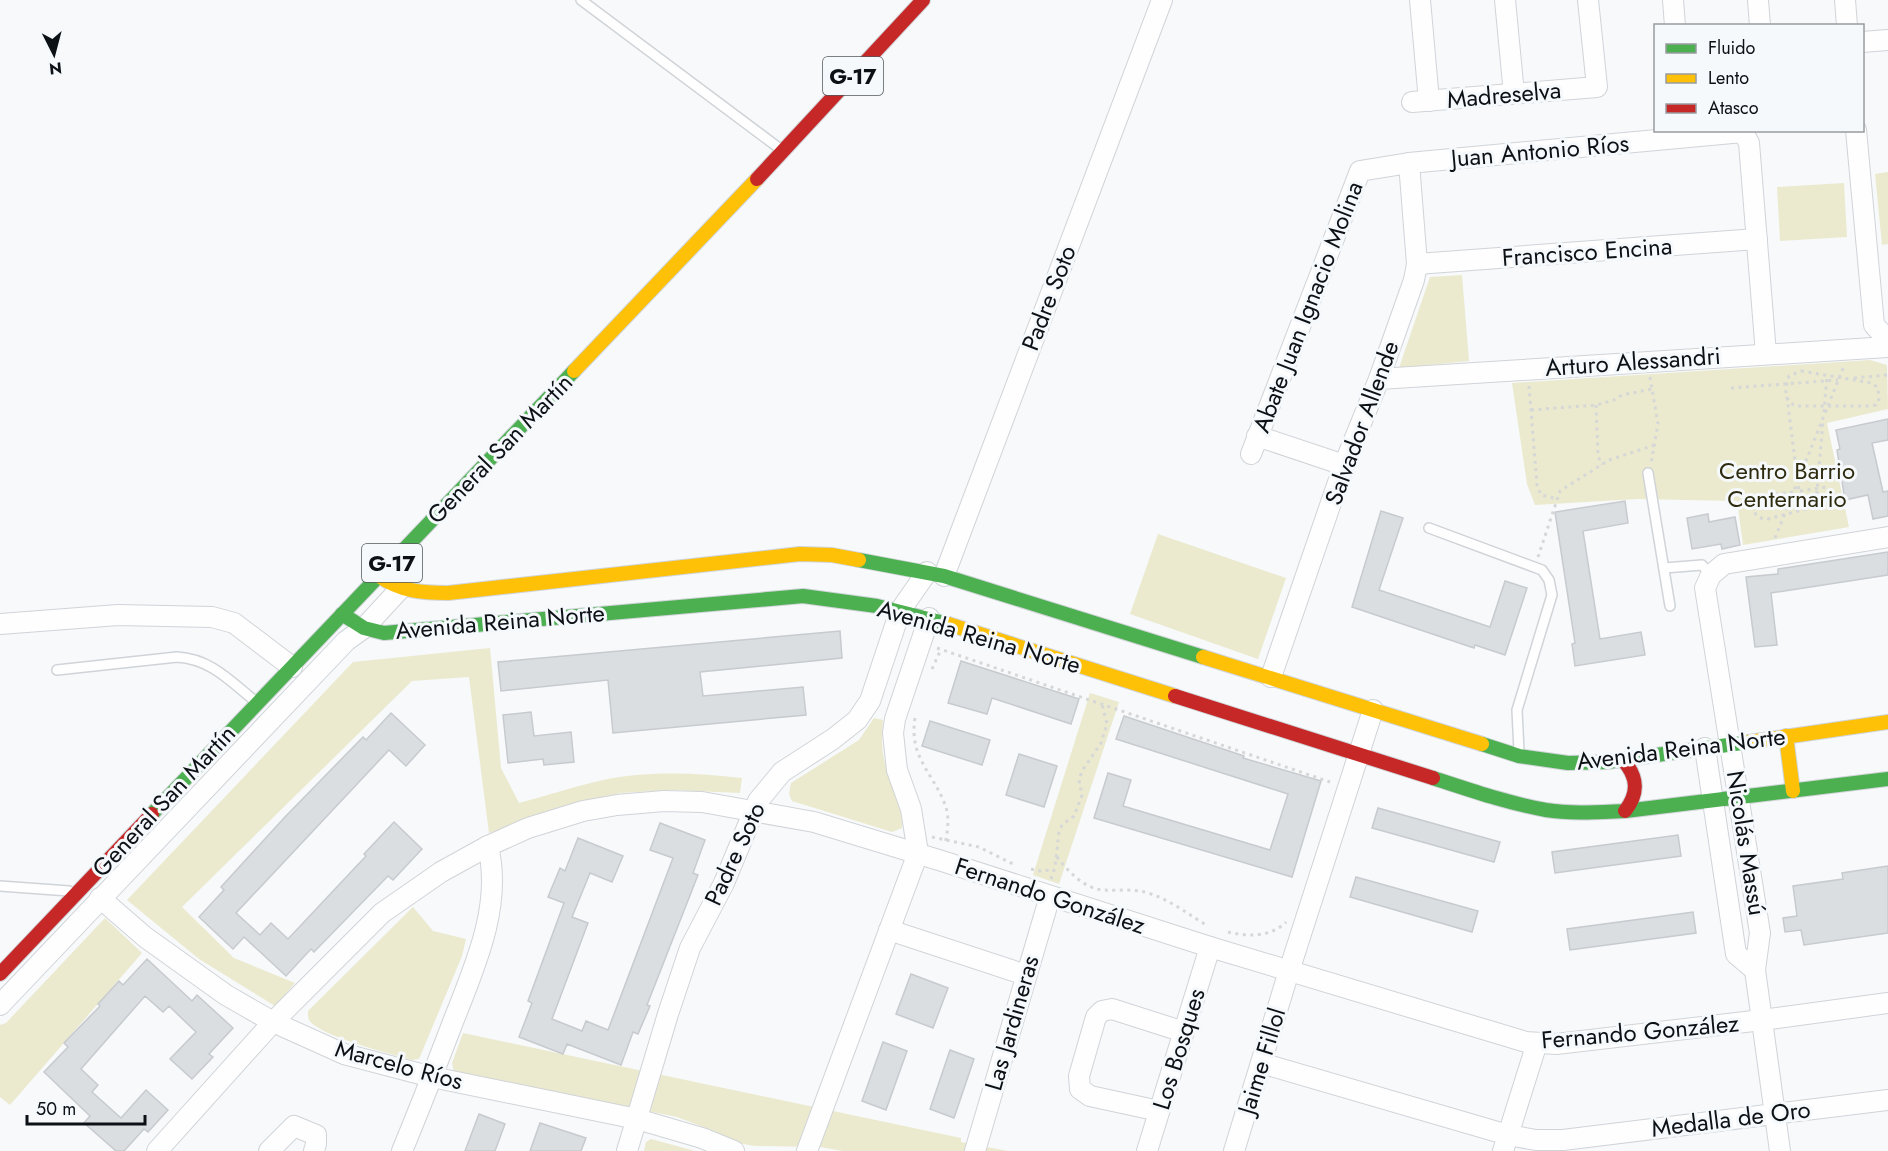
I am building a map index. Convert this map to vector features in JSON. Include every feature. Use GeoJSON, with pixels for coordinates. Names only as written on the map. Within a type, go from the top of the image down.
{"type":"FeatureCollection","features":[{"type":"Feature","properties":{"kind":"street","name":"General San Martín"},"geometry":{"type":"LineString","coordinates":[[0,974],[783,152],[923,0]]}},
{"type":"Feature","properties":{"kind":"street","name":"Padre Soto"},"geometry":{"type":"LineString","coordinates":[[627,1151],[690,948],[724,882],[758,801],[782,772],[833,739],[857,720],[870,701],[900,611],[937,578],[1162,0]]}},
{"type":"Feature","properties":{"kind":"street","name":"Madreselva"},"geometry":{"type":"LineString","coordinates":[[1420,0],[1421,101],[1597,87],[1588,0]]}},
{"type":"Feature","properties":{"kind":"street"},"geometry":{"type":"LineString","coordinates":[[1505,0],[1514,94]]}},
{"type":"Feature","properties":{"kind":"street"},"geometry":{"type":"LineString","coordinates":[[1673,0],[1675,24]]}},
{"type":"Feature","properties":{"kind":"street"},"geometry":{"type":"LineString","coordinates":[[1758,0],[1760,24]]}},
{"type":"Feature","properties":{"kind":"street"},"geometry":{"type":"LineString","coordinates":[[1845,0],[1847,24]]}},
{"type":"Feature","properties":{"kind":"street"},"geometry":{"type":"LineString","coordinates":[[1864,42],[1888,40]]}},
{"type":"Feature","properties":{"kind":"street","name":"Juan Antonio Ríos"},"geometry":{"type":"LineString","coordinates":[[1409,163],[1743,132],[1749,143],[1757,239]]}},
{"type":"Feature","properties":{"kind":"street"},"geometry":{"type":"LineString","coordinates":[[1857,132],[1874,325],[1888,340]]}},
{"type":"Feature","properties":{"kind":"street","name":"Salvador Allende"},"geometry":{"type":"LineString","coordinates":[[1271,677],[1344,465],[1379,379],[1414,280],[1417,264],[1409,163]]}},
{"type":"Feature","properties":{"kind":"street","name":"Abate Juan Ignacio Molina"},"geometry":{"type":"LineString","coordinates":[[1344,465],[1254,445],[1360,171],[1409,163]]}},
{"type":"Feature","properties":{"kind":"street"},"geometry":{"type":"LineString","coordinates":[[1757,239],[1766,354]]}},
{"type":"Feature","properties":{"kind":"street","name":"Francisco Encina"},"geometry":{"type":"LineString","coordinates":[[1417,264],[1757,239]]}},
{"type":"Feature","properties":{"kind":"street","name":"Arturo Alessandri"},"geometry":{"type":"LineString","coordinates":[[1379,379],[1888,347]]}},
{"type":"Feature","properties":{"kind":"street"},"geometry":{"type":"LineString","coordinates":[[1711,574],[1724,564],[1888,537]]}},
{"type":"Feature","properties":{"kind":"street","name":"Avenida Reina Norte"},"geometry":{"type":"LineString","coordinates":[[379,576],[389,585],[400,589],[419,593],[448,593],[800,554],[832,555],[937,578],[1009,602],[1271,677],[1519,756],[1568,763],[1623,760],[1888,722]]}},
{"type":"Feature","properties":{"kind":"street","name":"Nicolás Massú"},"geometry":{"type":"LineString","coordinates":[[1711,574],[1705,588],[1760,933],[1755,970],[1780,1151]]}},
{"type":"Feature","properties":{"kind":"street","name":"General San Martín"},"geometry":{"type":"LineString","coordinates":[[0,1005],[346,641],[364,628],[400,589]]}},
{"type":"Feature","properties":{"kind":"street","name":"Avenida Reina Norte"},"geometry":{"type":"LineString","coordinates":[[342,614],[364,628],[384,633],[803,596],[900,611],[931,613],[1358,754],[1506,801],[1547,810],[1581,813],[1625,811],[1888,778]]}},
{"type":"Feature","properties":{"kind":"street"},"geometry":{"type":"LineString","coordinates":[[807,1151],[918,853],[911,809],[897,770],[893,733],[895,719],[931,613]]}},
{"type":"Feature","properties":{"kind":"street"},"geometry":{"type":"LineString","coordinates":[[0,624],[118,615],[212,616],[234,623],[292,667]]}},
{"type":"Feature","properties":{"kind":"street"},"geometry":{"type":"LineString","coordinates":[[1289,971],[1373,710]]}},
{"type":"Feature","properties":{"kind":"street"},"geometry":{"type":"LineString","coordinates":[[1786,736],[1793,791]]}},
{"type":"Feature","properties":{"kind":"street","name":"Nicolás Massú"},"geometry":{"type":"LineString","coordinates":[[1705,748],[1736,954],[1755,970]]}},
{"type":"Feature","properties":{"kind":"street"},"geometry":{"type":"LineString","coordinates":[[1623,760],[1633,770],[1636,785],[1634,801],[1625,811]]}},
{"type":"Feature","properties":{"kind":"street","name":"Fernando González"},"geometry":{"type":"LineString","coordinates":[[157,1151],[273,1022],[382,913],[441,872],[488,846],[528,828],[583,811],[617,805],[664,801],[702,802],[814,822],[1050,896],[1213,938],[1289,971],[1526,1042],[1556,1044],[1888,1003]]}},
{"type":"Feature","properties":{"kind":"street"},"geometry":{"type":"LineString","coordinates":[[402,1151],[483,944],[492,879],[492,862],[488,846]]}},
{"type":"Feature","properties":{"kind":"street","name":"Las Jardineras"},"geometry":{"type":"LineString","coordinates":[[975,1151],[1050,896]]}},
{"type":"Feature","properties":{"kind":"street","name":"Marcelo Ríos"},"geometry":{"type":"LineString","coordinates":[[100,898],[145,937],[217,989],[273,1022],[344,1054],[432,1077],[637,1119],[702,1138],[734,1151]]}},
{"type":"Feature","properties":{"kind":"street"},"geometry":{"type":"LineString","coordinates":[[890,930],[1026,975]]}},
{"type":"Feature","properties":{"kind":"street","name":"Los Bosques"},"geometry":{"type":"LineString","coordinates":[[1147,1151],[1213,938]]}},
{"type":"Feature","properties":{"kind":"street","name":"Jaime Fillol"},"geometry":{"type":"LineString","coordinates":[[1237,1150],[1289,971]]}},
{"type":"Feature","properties":{"kind":"street"},"geometry":{"type":"LineString","coordinates":[[1160,1111],[1090,1096],[1080,1089],[1078,1076],[1095,1020],[1102,1011],[1112,1009],[1184,1032]]}},
{"type":"Feature","properties":{"kind":"street"},"geometry":{"type":"LineString","coordinates":[[1506,1143],[1537,1043]]}},
{"type":"Feature","properties":{"kind":"street","name":"Medalla de Oro"},"geometry":{"type":"LineString","coordinates":[[1261,1063],[1506,1143],[1563,1140],[1888,1100]]}},
{"type":"Feature","properties":{"kind":"street"},"geometry":{"type":"LineString","coordinates":[[268,1151],[294,1126],[316,1135],[314,1151]]}},
{"type":"Feature","properties":{"kind":"lane"},"geometry":{"type":"LineString","coordinates":[[581,0],[783,152]]}},
{"type":"Feature","properties":{"kind":"lane"},"geometry":{"type":"LineString","coordinates":[[1648,473],[1670,606]]}},
{"type":"Feature","properties":{"kind":"lane"},"geometry":{"type":"LineString","coordinates":[[1429,528],[1542,570],[1549,580],[1552,595],[1517,710],[1519,756]]}},
{"type":"Feature","properties":{"kind":"lane"},"geometry":{"type":"LineString","coordinates":[[1664,568],[1702,565],[1711,574]]}},
{"type":"Feature","properties":{"kind":"lane"},"geometry":{"type":"LineString","coordinates":[[57,670],[177,657],[192,658],[209,664],[257,702]]}},
{"type":"Feature","properties":{"kind":"lane"},"geometry":{"type":"LineString","coordinates":[[0,886],[78,892]]}},
{"type":"Feature","properties":{"kind":"path"},"geometry":{"type":"LineString","coordinates":[[1826,407],[1845,364],[1844,350]]}},
{"type":"Feature","properties":{"kind":"path"},"geometry":{"type":"LineString","coordinates":[[1648,362],[1658,424],[1648,473]]}},
{"type":"Feature","properties":{"kind":"path"},"geometry":{"type":"LineString","coordinates":[[1528,369],[1537,485],[1541,495],[1558,499]]}},
{"type":"Feature","properties":{"kind":"path"},"geometry":{"type":"LineString","coordinates":[[1787,397],[1795,406],[1876,405],[1879,399],[1878,388],[1872,383],[1801,371],[1789,376],[1786,385],[1787,397],[1798,482]]}},
{"type":"Feature","properties":{"kind":"path"},"geometry":{"type":"LineString","coordinates":[[1827,375],[1826,407],[1824,417],[1818,488],[1816,504],[1785,515],[1762,519],[1756,515],[1753,507],[1755,500],[1761,496],[1796,491],[1818,488],[1827,487]]}},
{"type":"Feature","properties":{"kind":"path"},"geometry":{"type":"LineString","coordinates":[[1848,379],[1888,375]]}},
{"type":"Feature","properties":{"kind":"path"},"geometry":{"type":"LineString","coordinates":[[1731,388],[1786,385],[1839,378]]}},
{"type":"Feature","properties":{"kind":"path"},"geometry":{"type":"LineString","coordinates":[[1531,410],[1596,405],[1622,395],[1652,390]]}},
{"type":"Feature","properties":{"kind":"path"},"geometry":{"type":"LineString","coordinates":[[1596,405],[1598,455],[1601,465]]}},
{"type":"Feature","properties":{"kind":"path"},"geometry":{"type":"LineString","coordinates":[[1768,557],[1824,417]]}},
{"type":"Feature","properties":{"kind":"path"},"geometry":{"type":"LineString","coordinates":[[1534,567],[1560,490],[1609,460],[1655,445]]}},
{"type":"Feature","properties":{"kind":"path"},"geometry":{"type":"LineString","coordinates":[[1796,491],[1801,503],[1808,508]]}},
{"type":"Feature","properties":{"kind":"path"},"geometry":{"type":"LineString","coordinates":[[921,642],[1330,781],[1331,790]]}},
{"type":"Feature","properties":{"kind":"path"},"geometry":{"type":"LineString","coordinates":[[929,676],[941,649]]}},
{"type":"Feature","properties":{"kind":"path"},"geometry":{"type":"LineString","coordinates":[[1050,896],[1059,832],[1062,825],[1074,816],[1082,795],[1079,780],[1082,771],[1101,743],[1107,724],[1102,704]]}},
{"type":"Feature","properties":{"kind":"path"},"geometry":{"type":"LineString","coordinates":[[916,712],[913,730],[915,747],[922,765],[944,802],[948,817],[948,835],[942,861]]}},
{"type":"Feature","properties":{"kind":"path"},"geometry":{"type":"LineString","coordinates":[[916,832],[946,841],[979,847],[1014,865]]}},
{"type":"Feature","properties":{"kind":"path"},"geometry":{"type":"LineString","coordinates":[[1057,857],[1070,874],[1090,886],[1102,890],[1125,889],[1149,893],[1168,901],[1207,926],[1213,938]]}},
{"type":"Feature","properties":{"kind":"path"},"geometry":{"type":"LineString","coordinates":[[1022,867],[1038,871],[1054,870]]}},
{"type":"Feature","properties":{"kind":"path"},"geometry":{"type":"LineString","coordinates":[[1223,931],[1266,935],[1278,930],[1291,916],[1288,926]]}},
{"type":"Feature","properties":{"kind":"green space"},"geometry":{"type":"Polygon","coordinates":[[[1888,172],[1888,244],[1882,245],[1875,174],[1888,172]]]}},
{"type":"Feature","properties":{"kind":"green space"},"geometry":{"type":"Polygon","coordinates":[[[1844,183],[1847,237],[1780,241],[1777,187],[1844,183]]]}},
{"type":"Feature","properties":{"kind":"green space"},"geometry":{"type":"Polygon","coordinates":[[[1462,275],[1469,361],[1399,368],[1430,277],[1462,275]]]}},
{"type":"Feature","properties":{"kind":"green space","name":"Centro Barrio Centernario"},"geometry":{"type":"Polygon","coordinates":[[[1870,360],[1887,365],[1888,409],[1827,423],[1849,527],[1743,545],[1737,501],[1637,499],[1535,505],[1527,484],[1512,383],[1870,360]]]}},
{"type":"Feature","properties":{"kind":"green space"},"geometry":{"type":"Polygon","coordinates":[[[1158,534],[1286,578],[1258,659],[1130,614],[1158,534]]]}},
{"type":"Feature","properties":{"kind":"green space"},"geometry":{"type":"Polygon","coordinates":[[[490,648],[501,768],[519,803],[599,781],[652,774],[742,778],[740,793],[672,790],[620,793],[554,811],[489,833],[469,677],[412,681],[182,907],[234,958],[295,983],[275,1006],[199,959],[127,900],[353,662],[490,648]]]}},
{"type":"Feature","properties":{"kind":"green space"},"geometry":{"type":"Polygon","coordinates":[[[1090,693],[1119,702],[1059,884],[1033,875],[1090,693]]]}},
{"type":"Feature","properties":{"kind":"green space"},"geometry":{"type":"Polygon","coordinates":[[[874,718],[883,720],[884,757],[898,804],[902,828],[892,832],[792,801],[789,794],[791,783],[859,740],[874,718]]]}},
{"type":"Feature","properties":{"kind":"green space"},"geometry":{"type":"Polygon","coordinates":[[[413,907],[433,931],[466,939],[462,956],[419,1059],[412,1060],[357,1044],[315,1026],[309,1020],[308,1011],[413,907]]]}},
{"type":"Feature","properties":{"kind":"green space"},"geometry":{"type":"Polygon","coordinates":[[[105,918],[142,953],[10,1105],[0,1097],[0,1025],[6,1023],[105,918]]]}},
{"type":"Feature","properties":{"kind":"green space"},"geometry":{"type":"Polygon","coordinates":[[[463,1033],[961,1138],[961,1142],[1008,1151],[843,1151],[820,1147],[755,1146],[738,1143],[677,1117],[454,1072],[452,1063],[463,1033]]]}},
{"type":"Feature","properties":{"kind":"green space"},"geometry":{"type":"Polygon","coordinates":[[[651,1139],[695,1151],[644,1151],[646,1142],[651,1139]]]}},
{"type":"Feature","properties":{"kind":"building"},"geometry":{"type":"Polygon","coordinates":[[[1888,419],[1888,440],[1872,443],[1883,492],[1888,491],[1888,516],[1873,519],[1868,495],[1845,500],[1836,430],[1888,419]]]}},
{"type":"Feature","properties":{"kind":"building"},"geometry":{"type":"Polygon","coordinates":[[[1625,501],[1628,523],[1583,531],[1600,639],[1641,632],[1645,655],[1575,666],[1572,644],[1575,643],[1555,512],[1625,501]]]}},
{"type":"Feature","properties":{"kind":"building"},"geometry":{"type":"Polygon","coordinates":[[[1381,511],[1403,518],[1379,590],[1490,627],[1505,581],[1527,588],[1505,655],[1475,645],[1474,648],[1352,607],[1381,511]]]}},
{"type":"Feature","properties":{"kind":"building"},"geometry":{"type":"Polygon","coordinates":[[[1708,514],[1709,522],[1735,517],[1740,545],[1722,549],[1721,544],[1692,549],[1687,518],[1708,514]]]}},
{"type":"Feature","properties":{"kind":"building"},"geometry":{"type":"Polygon","coordinates":[[[1888,552],[1888,575],[1771,593],[1777,645],[1755,647],[1746,577],[1778,574],[1778,569],[1888,552]]]}},
{"type":"Feature","properties":{"kind":"building"},"geometry":{"type":"Polygon","coordinates":[[[840,631],[842,658],[700,672],[703,696],[803,687],[806,715],[613,733],[608,680],[501,691],[498,662],[840,631]]]}},
{"type":"Feature","properties":{"kind":"building"},"geometry":{"type":"Polygon","coordinates":[[[961,661],[1079,699],[1071,724],[992,698],[987,714],[948,703],[961,661]]]}},
{"type":"Feature","properties":{"kind":"building"},"geometry":{"type":"Polygon","coordinates":[[[531,712],[534,736],[571,732],[574,762],[544,765],[543,759],[508,763],[503,715],[531,712]]]}},
{"type":"Feature","properties":{"kind":"building"},"geometry":{"type":"Polygon","coordinates":[[[391,713],[425,745],[406,766],[389,750],[236,913],[260,935],[271,923],[288,939],[366,856],[364,854],[394,822],[422,849],[393,880],[388,876],[314,952],[311,949],[286,976],[244,937],[233,949],[199,917],[224,890],[221,887],[284,818],[363,737],[366,740],[391,713]]]}},
{"type":"Feature","properties":{"kind":"building"},"geometry":{"type":"Polygon","coordinates":[[[1124,716],[1244,756],[1243,758],[1321,781],[1292,877],[1094,818],[1108,773],[1131,780],[1123,806],[1270,850],[1288,794],[1116,739],[1124,716]]]}},
{"type":"Feature","properties":{"kind":"building"},"geometry":{"type":"Polygon","coordinates":[[[930,721],[990,740],[982,765],[922,746],[930,721]]]}},
{"type":"Feature","properties":{"kind":"building"},"geometry":{"type":"Polygon","coordinates":[[[1019,754],[1057,766],[1044,807],[1006,795],[1019,754]]]}},
{"type":"Feature","properties":{"kind":"building"},"geometry":{"type":"Polygon","coordinates":[[[1378,808],[1500,842],[1494,862],[1372,828],[1378,808]]]}},
{"type":"Feature","properties":{"kind":"building"},"geometry":{"type":"Polygon","coordinates":[[[660,823],[705,840],[693,873],[698,875],[647,1005],[650,1006],[638,1034],[633,1032],[621,1065],[567,1044],[563,1054],[519,1037],[532,1003],[528,1001],[564,903],[548,897],[560,868],[565,871],[578,838],[623,856],[612,882],[590,873],[572,917],[588,923],[552,1019],[582,1031],[586,1021],[608,1030],[673,858],[650,850],[660,823]]]}},
{"type":"Feature","properties":{"kind":"building"},"geometry":{"type":"Polygon","coordinates":[[[1678,835],[1681,856],[1555,873],[1552,852],[1678,835]]]}},
{"type":"Feature","properties":{"kind":"building"},"geometry":{"type":"Polygon","coordinates":[[[1888,866],[1888,933],[1804,945],[1801,930],[1785,932],[1783,918],[1797,916],[1793,886],[1843,879],[1842,873],[1888,866]]]}},
{"type":"Feature","properties":{"kind":"building"},"geometry":{"type":"Polygon","coordinates":[[[1356,877],[1478,911],[1472,932],[1350,897],[1356,877]]]}},
{"type":"Feature","properties":{"kind":"building"},"geometry":{"type":"Polygon","coordinates":[[[1693,912],[1696,933],[1570,950],[1567,929],[1693,912]]]}},
{"type":"Feature","properties":{"kind":"building"},"geometry":{"type":"Polygon","coordinates":[[[147,959],[192,1001],[197,995],[233,1028],[209,1054],[213,1057],[192,1079],[170,1059],[196,1032],[169,1006],[163,1012],[145,996],[81,1069],[98,1085],[92,1092],[121,1118],[146,1090],[168,1110],[148,1132],[144,1129],[124,1151],[116,1151],[84,1123],[90,1116],[44,1072],[68,1047],[64,1043],[100,1006],[98,1004],[119,981],[123,985],[147,959]]]}},
{"type":"Feature","properties":{"kind":"building"},"geometry":{"type":"Polygon","coordinates":[[[911,974],[948,988],[933,1028],[896,1014],[911,974]]]}},
{"type":"Feature","properties":{"kind":"building"},"geometry":{"type":"Polygon","coordinates":[[[883,1042],[907,1051],[886,1110],[862,1101],[883,1042]]]}},
{"type":"Feature","properties":{"kind":"building"},"geometry":{"type":"Polygon","coordinates":[[[950,1050],[974,1059],[954,1118],[930,1109],[950,1050]]]}},
{"type":"Feature","properties":{"kind":"building"},"geometry":{"type":"Polygon","coordinates":[[[479,1114],[505,1124],[495,1151],[465,1151],[479,1114]]]}},
{"type":"Feature","properties":{"kind":"building"},"geometry":{"type":"Polygon","coordinates":[[[540,1123],[586,1138],[581,1151],[530,1151],[540,1123]]]}},
{"type":"Feature","properties":{"kind":"traffic: fast"},"geometry":{"type":"LineString","coordinates":[[152,814],[574,371]]}},
{"type":"Feature","properties":{"kind":"traffic: fast"},"geometry":{"type":"LineString","coordinates":[[859,560],[944,576],[1203,657]]}},
{"type":"Feature","properties":{"kind":"traffic: fast"},"geometry":{"type":"LineString","coordinates":[[342,614],[364,628],[384,633],[803,596],[877,606],[948,624]]}},
{"type":"Feature","properties":{"kind":"traffic: fast"},"geometry":{"type":"LineString","coordinates":[[1482,744],[1519,756],[1568,763],[1607,762],[1749,742]]}},
{"type":"Feature","properties":{"kind":"traffic: fast"},"geometry":{"type":"LineString","coordinates":[[1433,778],[1531,807],[1586,812],[1625,811],[1888,779]]}},
{"type":"Feature","properties":{"kind":"traffic: slow"},"geometry":{"type":"LineString","coordinates":[[574,371],[757,179]]}},
{"type":"Feature","properties":{"kind":"traffic: slow"},"geometry":{"type":"LineString","coordinates":[[379,576],[395,585],[412,590],[448,593],[800,554],[832,555],[859,560]]}},
{"type":"Feature","properties":{"kind":"traffic: slow"},"geometry":{"type":"LineString","coordinates":[[948,624],[1175,696]]}},
{"type":"Feature","properties":{"kind":"traffic: slow"},"geometry":{"type":"LineString","coordinates":[[1203,657],[1482,744]]}},
{"type":"Feature","properties":{"kind":"traffic: slow"},"geometry":{"type":"LineString","coordinates":[[1749,742],[1888,722]]}},
{"type":"Feature","properties":{"kind":"traffic: slow"},"geometry":{"type":"LineString","coordinates":[[1786,736],[1793,791]]}},
{"type":"Feature","properties":{"kind":"traffic: jam"},"geometry":{"type":"LineString","coordinates":[[757,179],[923,0]]}},
{"type":"Feature","properties":{"kind":"traffic: jam"},"geometry":{"type":"LineString","coordinates":[[1175,696],[1433,778]]}},
{"type":"Feature","properties":{"kind":"traffic: jam"},"geometry":{"type":"LineString","coordinates":[[1623,760],[1632,773],[1635,785],[1633,798],[1625,811]]}},
{"type":"Feature","properties":{"kind":"traffic: jam"},"geometry":{"type":"LineString","coordinates":[[0,974],[152,814]]}}]}
